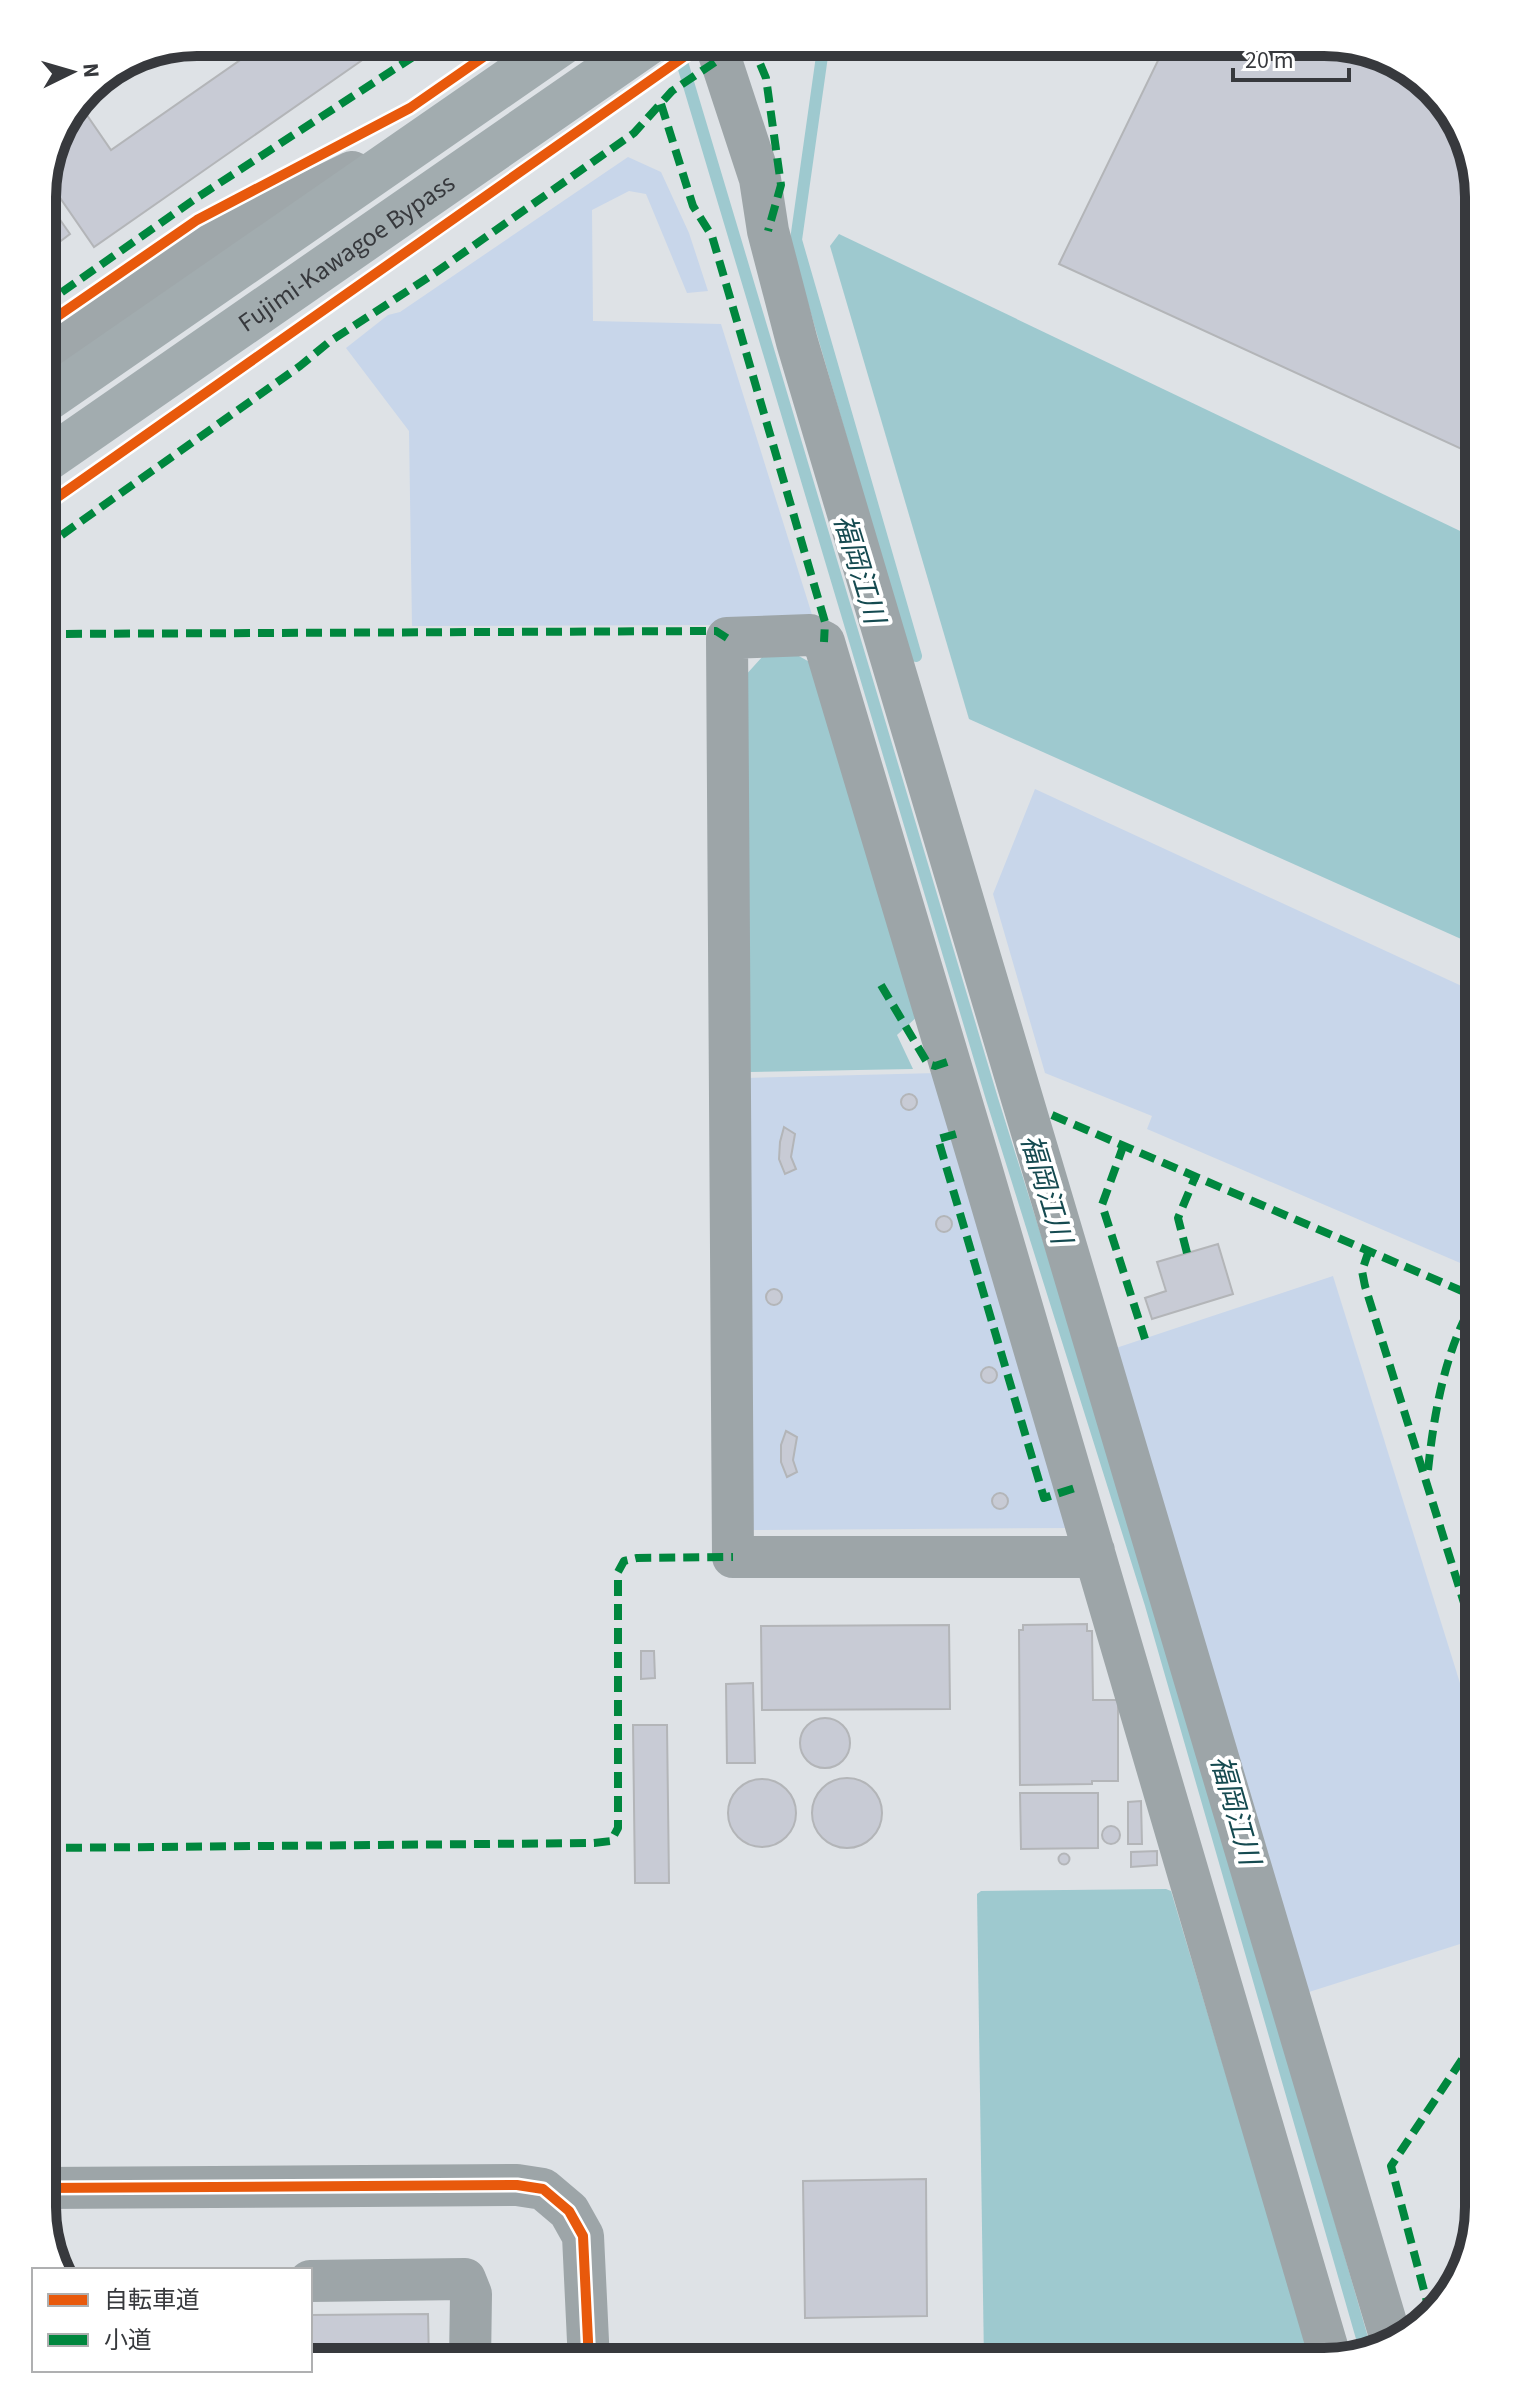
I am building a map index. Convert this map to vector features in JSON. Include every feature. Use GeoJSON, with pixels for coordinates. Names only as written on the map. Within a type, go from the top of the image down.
{"type":"FeatureCollection","features":[{"type":"Feature","properties":{"kind":"highway","name":"Fujimi-Kawagoe Bypass"},"geometry":{"type":"LineString","coordinates":[[56,393],[544,56]]}},
{"type":"Feature","properties":{"kind":"highway","name":"Fujimi-Kawagoe Bypass"},"geometry":{"type":"LineString","coordinates":[[56,453],[630,56]]}},
{"type":"Feature","properties":{"kind":"main road"},"geometry":{"type":"LineString","coordinates":[[56,348],[207,243],[426,137]]}},
{"type":"Feature","properties":{"kind":"street"},"geometry":{"type":"LineString","coordinates":[[720,56],[760,179],[768,231],[802,357],[1389,2331]]}},
{"type":"Feature","properties":{"kind":"street"},"geometry":{"type":"LineString","coordinates":[[1094,1551],[1077,1557],[733,1557],[727,638],[810,635],[824,642],[1094,1551],[1327,2348]]}},
{"type":"Feature","properties":{"kind":"street"},"geometry":{"type":"LineString","coordinates":[[56,2188],[517,2185],[543,2189],[569,2211],[583,2236],[588,2348]]}},
{"type":"Feature","properties":{"kind":"street"},"geometry":{"type":"LineString","coordinates":[[312,2281],[465,2279],[471,2294],[470,2348]]}},
{"type":"Feature","properties":{"kind":"shaded area"},"geometry":{"type":"Polygon","coordinates":[[[628,157],[661,172],[689,233],[708,291],[687,293],[646,194],[629,191],[592,210],[593,321],[721,324],[814,621],[710,625],[412,626],[409,431],[346,348],[388,315],[400,312],[628,157]]]}},
{"type":"Feature","properties":{"kind":"shaded area"},"geometry":{"type":"Polygon","coordinates":[[[839,234],[1465,533],[1465,941],[969,719],[830,246],[839,234]]]}},
{"type":"Feature","properties":{"kind":"shaded area"},"geometry":{"type":"Polygon","coordinates":[[[797,655],[815,665],[919,1015],[897,1035],[913,1069],[749,1072],[744,677],[763,656],[797,655]]]}},
{"type":"Feature","properties":{"kind":"shaded area"},"geometry":{"type":"Polygon","coordinates":[[[1035,789],[1465,988],[1465,1265],[1147,1129],[1152,1116],[1045,1073],[993,894],[1035,789]]]}},
{"type":"Feature","properties":{"kind":"shaded area"},"geometry":{"type":"Polygon","coordinates":[[[937,1073],[1073,1528],[748,1530],[746,1078],[937,1073]]]}},
{"type":"Feature","properties":{"kind":"shaded area"},"geometry":{"type":"Polygon","coordinates":[[[1333,1276],[1465,1699],[1465,1942],[1309,1992],[1116,1348],[1333,1276]]]}},
{"type":"Feature","properties":{"kind":"shaded area"},"geometry":{"type":"Polygon","coordinates":[[[981,1891],[1171,1891],[1308,2348],[984,2348],[977,1894],[981,1891]]]}},
{"type":"Feature","properties":{"kind":"building"},"geometry":{"type":"Polygon","coordinates":[[[246,56],[368,56],[94,247],[56,192],[67,143],[85,112],[111,150],[246,56]]]}},
{"type":"Feature","properties":{"kind":"building"},"geometry":{"type":"Polygon","coordinates":[[[1160,56],[1333,56],[1369,63],[1402,80],[1430,104],[1458,152],[1465,197],[1465,451],[1059,264],[1160,56]]]}},
{"type":"Feature","properties":{"kind":"building"},"geometry":{"type":"Polygon","coordinates":[[[56,214],[70,234],[58,243],[56,240],[56,214]]]}},
{"type":"Feature","properties":{"kind":"building"},"geometry":{"type":"Polygon","coordinates":[[[909,1094],[917,1102],[909,1110],[901,1102],[909,1094]]]}},
{"type":"Feature","properties":{"kind":"building"},"geometry":{"type":"Polygon","coordinates":[[[784,1127],[795,1134],[791,1157],[796,1169],[785,1174],[779,1159],[784,1127]]]}},
{"type":"Feature","properties":{"kind":"building"},"geometry":{"type":"Polygon","coordinates":[[[944,1216],[952,1224],[944,1232],[936,1224],[944,1216]]]}},
{"type":"Feature","properties":{"kind":"building"},"geometry":{"type":"Polygon","coordinates":[[[1218,1244],[1233,1294],[1152,1319],[1145,1298],[1166,1291],[1157,1262],[1218,1244]]]}},
{"type":"Feature","properties":{"kind":"building"},"geometry":{"type":"Polygon","coordinates":[[[774,1289],[782,1297],[774,1305],[766,1297],[774,1289]]]}},
{"type":"Feature","properties":{"kind":"building"},"geometry":{"type":"Polygon","coordinates":[[[989,1367],[997,1375],[989,1383],[981,1375],[989,1367]]]}},
{"type":"Feature","properties":{"kind":"building"},"geometry":{"type":"Polygon","coordinates":[[[786,1431],[797,1437],[793,1460],[797,1472],[787,1477],[781,1462],[781,1445],[786,1431]]]}},
{"type":"Feature","properties":{"kind":"building"},"geometry":{"type":"Polygon","coordinates":[[[1000,1493],[1008,1501],[1000,1509],[992,1501],[1000,1493]]]}},
{"type":"Feature","properties":{"kind":"building"},"geometry":{"type":"Polygon","coordinates":[[[1087,1624],[1087,1631],[1092,1631],[1093,1700],[1118,1700],[1118,1781],[1020,1785],[1019,1630],[1023,1630],[1023,1625],[1087,1624]]]}},
{"type":"Feature","properties":{"kind":"building"},"geometry":{"type":"Polygon","coordinates":[[[949,1625],[950,1709],[762,1710],[761,1626],[949,1625]]]}},
{"type":"Feature","properties":{"kind":"building"},"geometry":{"type":"Polygon","coordinates":[[[641,1651],[654,1651],[655,1678],[641,1679],[641,1651]]]}},
{"type":"Feature","properties":{"kind":"building"},"geometry":{"type":"Polygon","coordinates":[[[753,1683],[755,1763],[727,1763],[726,1684],[753,1683]]]}},
{"type":"Feature","properties":{"kind":"building"},"geometry":{"type":"Polygon","coordinates":[[[825,1718],[842,1726],[850,1743],[842,1760],[825,1768],[808,1760],[800,1743],[808,1726],[825,1718]]]}},
{"type":"Feature","properties":{"kind":"building"},"geometry":{"type":"Polygon","coordinates":[[[633,1725],[667,1725],[669,1883],[635,1883],[633,1725]]]}},
{"type":"Feature","properties":{"kind":"building"},"geometry":{"type":"Polygon","coordinates":[[[840,1778],[854,1778],[876,1793],[882,1813],[880,1826],[872,1838],[854,1848],[840,1848],[818,1833],[812,1820],[812,1806],[827,1784],[840,1778]]]}},
{"type":"Feature","properties":{"kind":"building"},"geometry":{"type":"Polygon","coordinates":[[[755,1779],[769,1779],[781,1784],[791,1794],[796,1813],[791,1832],[781,1842],[769,1847],[755,1847],[743,1842],[733,1832],[728,1820],[728,1806],[733,1794],[743,1784],[755,1779]]]}},
{"type":"Feature","properties":{"kind":"building"},"geometry":{"type":"Polygon","coordinates":[[[1020,1793],[1098,1793],[1098,1848],[1021,1849],[1020,1793]]]}},
{"type":"Feature","properties":{"kind":"building"},"geometry":{"type":"Polygon","coordinates":[[[1141,1801],[1142,1844],[1128,1844],[1128,1802],[1141,1801]]]}},
{"type":"Feature","properties":{"kind":"building"},"geometry":{"type":"Polygon","coordinates":[[[1111,1826],[1120,1835],[1111,1844],[1102,1835],[1111,1826]]]}},
{"type":"Feature","properties":{"kind":"building"},"geometry":{"type":"Polygon","coordinates":[[[1157,1851],[1157,1865],[1131,1867],[1131,1852],[1157,1851]]]}},
{"type":"Feature","properties":{"kind":"building"},"geometry":{"type":"Polygon","coordinates":[[[1064,1853],[1070,1859],[1064,1865],[1058,1859],[1064,1853]]]}},
{"type":"Feature","properties":{"kind":"building"},"geometry":{"type":"Polygon","coordinates":[[[926,2179],[927,2316],[805,2318],[803,2181],[926,2179]]]}},
{"type":"Feature","properties":{"kind":"building"},"geometry":{"type":"Polygon","coordinates":[[[428,2314],[429,2348],[312,2348],[312,2315],[428,2314]]]}},
{"type":"Feature","properties":{"kind":"waterway","name":"福岡江川"},"geometry":{"type":"LineString","coordinates":[[680,56],[992,1099],[1151,1605],[1363,2342]]}},
{"type":"Feature","properties":{"kind":"waterway"},"geometry":{"type":"LineString","coordinates":[[822,56],[796,240],[916,656]]}},
{"type":"Feature","properties":{"kind":"marked path"},"geometry":{"type":"LineString","coordinates":[[56,296],[195,199],[415,56]]}},
{"type":"Feature","properties":{"kind":"marked path"},"geometry":{"type":"LineString","coordinates":[[56,539],[300,366],[329,342],[429,277],[634,133],[672,91],[724,56]]}},
{"type":"Feature","properties":{"kind":"marked path"},"geometry":{"type":"LineString","coordinates":[[757,56],[766,78],[781,185],[768,231]]}},
{"type":"Feature","properties":{"kind":"marked path"},"geometry":{"type":"LineString","coordinates":[[661,104],[693,206],[712,236],[825,622],[824,642]]}},
{"type":"Feature","properties":{"kind":"marked path"},"geometry":{"type":"LineString","coordinates":[[56,634],[716,631],[727,638]]}},
{"type":"Feature","properties":{"kind":"marked path"},"geometry":{"type":"LineString","coordinates":[[881,985],[928,1064],[935,1066],[950,1061]]}},
{"type":"Feature","properties":{"kind":"marked path"},"geometry":{"type":"LineString","coordinates":[[1052,1115],[1465,1292]]}},
{"type":"Feature","properties":{"kind":"marked path"},"geometry":{"type":"LineString","coordinates":[[956,1134],[938,1139],[1044,1498],[1075,1488]]}},
{"type":"Feature","properties":{"kind":"marked path"},"geometry":{"type":"LineString","coordinates":[[1124,1144],[1102,1205],[1145,1339]]}},
{"type":"Feature","properties":{"kind":"marked path"},"geometry":{"type":"LineString","coordinates":[[1187,1253],[1178,1218],[1196,1175]]}},
{"type":"Feature","properties":{"kind":"marked path"},"geometry":{"type":"LineString","coordinates":[[1369,1250],[1362,1271],[1365,1286],[1465,1606]]}},
{"type":"Feature","properties":{"kind":"marked path"},"geometry":{"type":"LineString","coordinates":[[1428,1470],[1443,1379],[1465,1319]]}},
{"type":"Feature","properties":{"kind":"marked path"},"geometry":{"type":"LineString","coordinates":[[56,1848],[611,1841],[618,1828],[618,1572],[624,1561],[637,1558],[733,1557]]}},
{"type":"Feature","properties":{"kind":"marked path"},"geometry":{"type":"LineString","coordinates":[[1427,2303],[1391,2166],[1465,2055]]}},
{"type":"Feature","properties":{"kind":"cycle path"},"geometry":{"type":"LineString","coordinates":[[56,317],[197,220],[410,108],[485,56]]}},
{"type":"Feature","properties":{"kind":"cycle path"},"geometry":{"type":"LineString","coordinates":[[56,498],[685,56]]}},
{"type":"Feature","properties":{"kind":"cycle path"},"geometry":{"type":"LineString","coordinates":[[56,2188],[517,2185],[543,2189],[569,2211],[583,2236],[588,2348]]}}]}
